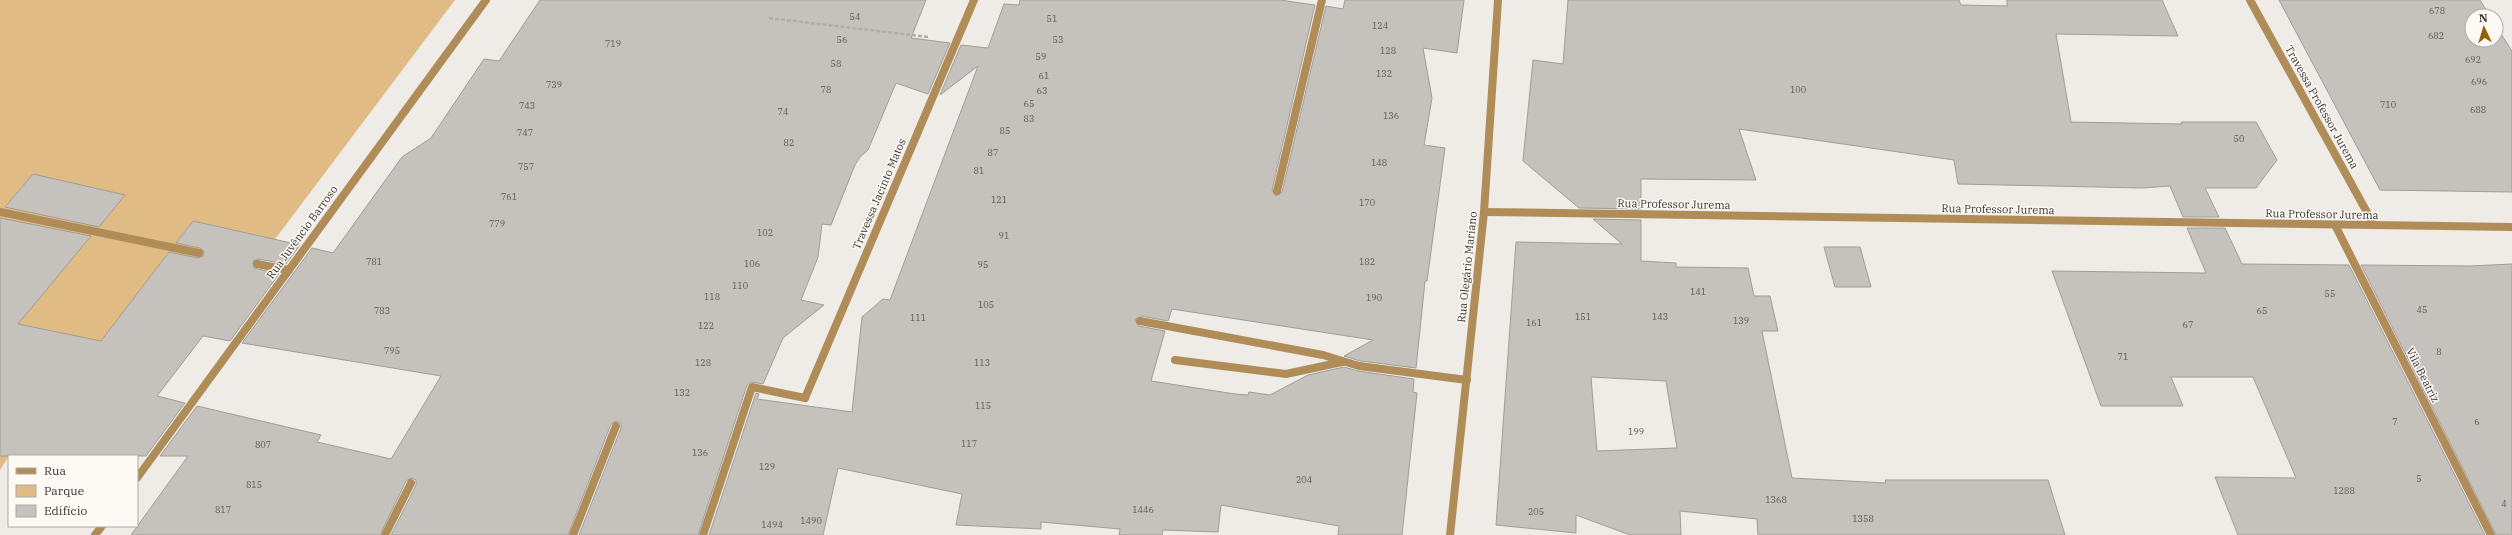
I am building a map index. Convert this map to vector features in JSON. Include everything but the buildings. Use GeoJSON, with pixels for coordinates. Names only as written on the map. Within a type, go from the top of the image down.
{"type":"FeatureCollection","features":[{"type":"Feature","properties":{"kind":"street","name":"Rua Juvêncio Barroso"},"geometry":{"type":"LineString","coordinates":[[138,477],[486,0]]}},
{"type":"Feature","properties":{"kind":"street","name":"Travessa Jacinto Matos"},"geometry":{"type":"LineString","coordinates":[[703,535],[752,387],[805,398],[974,0]]}},
{"type":"Feature","properties":{"kind":"street"},"geometry":{"type":"LineString","coordinates":[[1276,191],[1322,0]]}},
{"type":"Feature","properties":{"kind":"street","name":"Rua Olegário Mariano"},"geometry":{"type":"LineString","coordinates":[[1450,535],[1484,212],[1498,0]]}},
{"type":"Feature","properties":{"kind":"street","name":"Travessa Professor Jurema"},"geometry":{"type":"LineString","coordinates":[[2250,0],[2374,225]]}},
{"type":"Feature","properties":{"kind":"street"},"geometry":{"type":"LineString","coordinates":[[0,212],[199,252]]}},
{"type":"Feature","properties":{"kind":"street","name":"Rua Professor Jurema"},"geometry":{"type":"LineString","coordinates":[[1484,212],[2512,227]]}},
{"type":"Feature","properties":{"kind":"street","name":"Vila Beatriz"},"geometry":{"type":"LineString","coordinates":[[2335,225],[2491,535]]}},
{"type":"Feature","properties":{"kind":"street"},"geometry":{"type":"LineString","coordinates":[[257,264],[289,270]]}},
{"type":"Feature","properties":{"kind":"street"},"geometry":{"type":"LineString","coordinates":[[1140,321],[1323,355],[1345,362],[1389,371],[1466,380]]}},
{"type":"Feature","properties":{"kind":"street"},"geometry":{"type":"LineString","coordinates":[[1175,360],[1286,374],[1345,362]]}},
{"type":"Feature","properties":{"kind":"street"},"geometry":{"type":"LineString","coordinates":[[573,535],[616,426]]}},
{"type":"Feature","properties":{"kind":"street"},"geometry":{"type":"LineString","coordinates":[[384,535],[411,483]]}},
{"type":"Feature","properties":{"kind":"street"},"geometry":{"type":"LineString","coordinates":[[95,535],[101,527]]}},
{"type":"Feature","properties":{"kind":"path"},"geometry":{"type":"LineString","coordinates":[[769,18],[956,40]]}},
{"type":"Feature","properties":{"kind":"green space"},"geometry":{"type":"Polygon","coordinates":[[[0,0],[455,0],[113,455],[8,455],[8,458],[0,470],[0,0]]]}}]}
